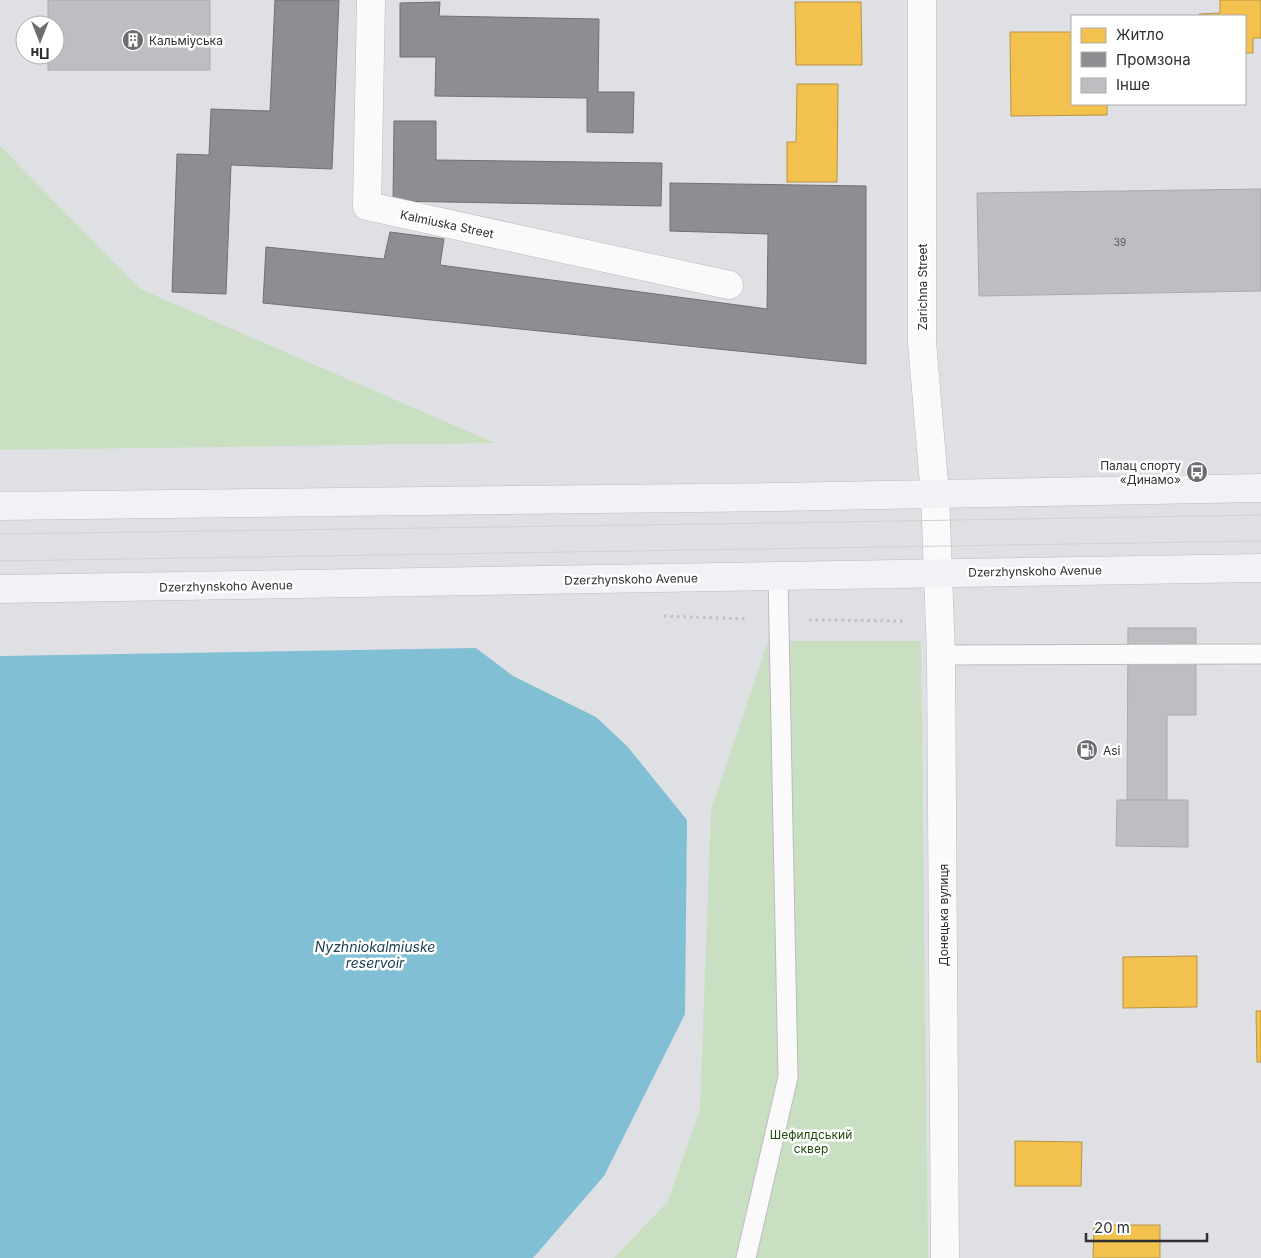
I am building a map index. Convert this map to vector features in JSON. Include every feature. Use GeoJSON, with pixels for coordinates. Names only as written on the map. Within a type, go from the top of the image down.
{"type":"FeatureCollection","features":[{"type":"Feature","properties":{"kind":"street","name":"Kalmiuska Street"},"geometry":{"type":"LineString","coordinates":[[371,0],[367,206],[729,285]]}},
{"type":"Feature","properties":{"kind":"street","name":"Zarichna Street"},"geometry":{"type":"LineString","coordinates":[[922,0],[922,342],[935,494],[937,573]]}},
{"type":"Feature","properties":{"kind":"street"},"geometry":{"type":"LineString","coordinates":[[0,506],[1261,488]]}},
{"type":"Feature","properties":{"kind":"street","name":"Dzerzhynskoho Avenue"},"geometry":{"type":"LineString","coordinates":[[0,589],[1261,568]]}},
{"type":"Feature","properties":{"kind":"street","name":"Донецька вулиця"},"geometry":{"type":"LineString","coordinates":[[937,573],[941,655],[945,1258]]}},
{"type":"Feature","properties":{"kind":"lane"},"geometry":{"type":"LineString","coordinates":[[746,1258],[788,1077],[778,576]]}},
{"type":"Feature","properties":{"kind":"lane"},"geometry":{"type":"LineString","coordinates":[[941,655],[1261,654]]}},
{"type":"Feature","properties":{"kind":"path"},"geometry":{"type":"LineString","coordinates":[[657,616],[778,620],[939,621]]}},
{"type":"Feature","properties":{"kind":"green space"},"geometry":{"type":"Polygon","coordinates":[[[0,146],[140,289],[495,443],[0,450],[0,146]]]}},
{"type":"Feature","properties":{"kind":"green space","name":"Шефилдський сквер"},"geometry":{"type":"Polygon","coordinates":[[[768,641],[921,641],[928,1258],[614,1258],[668,1201],[700,1109],[711,810],[768,641]]]}},
{"type":"Feature","properties":{"kind":"water","name":"Nyzhniokalmiuske reservoir"},"geometry":{"type":"Polygon","coordinates":[[[476,648],[513,676],[596,717],[627,746],[687,820],[685,1014],[604,1176],[533,1258],[0,1258],[0,656],[476,648]]]}},
{"type":"Feature","properties":{"kind":"building: Житло"},"geometry":{"type":"Polygon","coordinates":[[[1220,0],[1261,0],[1261,38],[1253,38],[1253,53],[1246,53],[1246,15],[1199,15],[1220,13],[1220,0]]]}},
{"type":"Feature","properties":{"kind":"building: Житло"},"geometry":{"type":"Polygon","coordinates":[[[795,2],[861,2],[862,65],[796,65],[795,2]]]}},
{"type":"Feature","properties":{"kind":"building: Житло"},"geometry":{"type":"Polygon","coordinates":[[[1010,32],[1071,32],[1071,105],[1107,105],[1107,115],[1011,116],[1010,32]]]}},
{"type":"Feature","properties":{"kind":"building: Житло"},"geometry":{"type":"Polygon","coordinates":[[[797,84],[838,84],[837,182],[787,182],[787,142],[796,142],[797,84]]]}},
{"type":"Feature","properties":{"kind":"building: Житло"},"geometry":{"type":"Polygon","coordinates":[[[1197,956],[1197,1007],[1123,1008],[1123,957],[1197,956]]]}},
{"type":"Feature","properties":{"kind":"building: Житло"},"geometry":{"type":"Polygon","coordinates":[[[1256,1011],[1261,1011],[1261,1062],[1257,1062],[1256,1011]]]}},
{"type":"Feature","properties":{"kind":"building: Житло"},"geometry":{"type":"Polygon","coordinates":[[[1015,1141],[1082,1142],[1081,1186],[1015,1186],[1015,1141]]]}},
{"type":"Feature","properties":{"kind":"building: Житло"},"geometry":{"type":"Polygon","coordinates":[[[1094,1225],[1160,1225],[1160,1258],[1093,1258],[1094,1225]]]}},
{"type":"Feature","properties":{"kind":"building: Промзона"},"geometry":{"type":"Polygon","coordinates":[[[275,0],[339,0],[332,169],[231,165],[226,294],[172,292],[177,154],[209,155],[211,109],[270,111],[275,0]]]}},
{"type":"Feature","properties":{"kind":"building: Промзона"},"geometry":{"type":"Polygon","coordinates":[[[440,2],[439,16],[599,19],[598,92],[634,92],[633,133],[587,132],[587,98],[435,96],[436,57],[400,57],[400,3],[440,2]]]}},
{"type":"Feature","properties":{"kind":"building: Промзона"},"geometry":{"type":"Polygon","coordinates":[[[394,121],[436,121],[436,160],[662,163],[661,206],[393,201],[394,121]]]}},
{"type":"Feature","properties":{"kind":"building: Промзона"},"geometry":{"type":"Polygon","coordinates":[[[670,183],[866,186],[866,364],[263,303],[266,247],[384,259],[390,232],[444,239],[440,265],[767,309],[768,234],[670,231],[670,183]]]}},
{"type":"Feature","properties":{"kind":"building: Інше","name":"Кальміуська"},"geometry":{"type":"Polygon","coordinates":[[[48,0],[210,0],[210,70],[48,70],[48,65],[65,65],[65,15],[48,15],[48,0]]]}},
{"type":"Feature","properties":{"kind":"building: Інше"},"geometry":{"type":"Polygon","coordinates":[[[1261,189],[1261,291],[979,296],[977,193],[1261,189]]]}},
{"type":"Feature","properties":{"kind":"building: Інше"},"geometry":{"type":"Polygon","coordinates":[[[1128,628],[1196,628],[1196,715],[1167,715],[1167,800],[1127,800],[1128,628]]]}},
{"type":"Feature","properties":{"kind":"building: Інше"},"geometry":{"type":"Polygon","coordinates":[[[1117,800],[1188,800],[1188,847],[1116,846],[1117,800]]]}},
{"type":"Feature","properties":{"kind":"tram line"},"geometry":{"type":"LineString","coordinates":[[0,534],[1261,515]]}},
{"type":"Feature","properties":{"kind":"tram line"},"geometry":{"type":"LineString","coordinates":[[0,561],[1261,541]]}},
{"type":"Feature","properties":{"kind":"place","name":"Кальміуська"},"geometry":{"type":"Point","coordinates":[133,40]}},
{"type":"Feature","properties":{"kind":"place","name":"Палац спорту «Динамо»"},"geometry":{"type":"Point","coordinates":[1197,472]}},
{"type":"Feature","properties":{"kind":"place","name":"Asi"},"geometry":{"type":"Point","coordinates":[1087,750]}}]}
